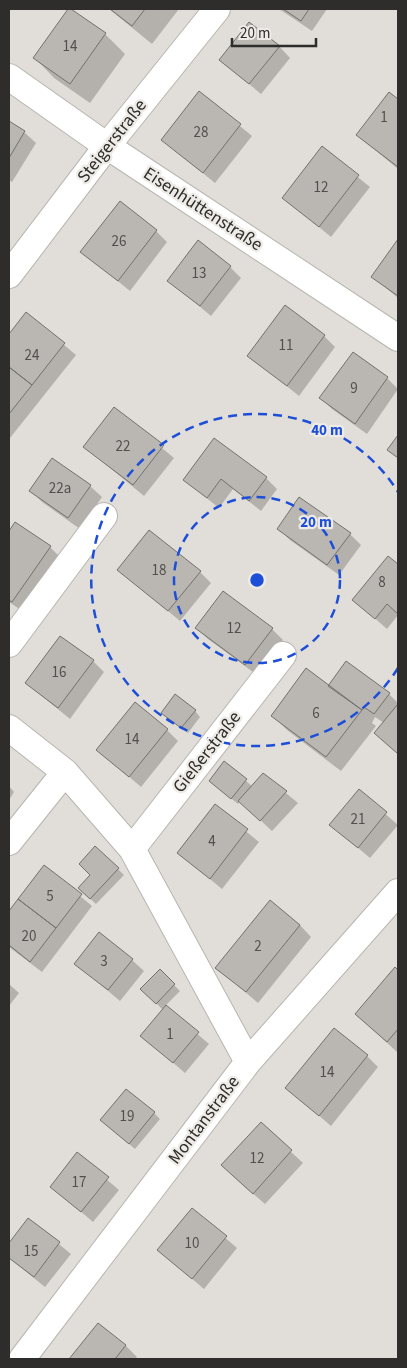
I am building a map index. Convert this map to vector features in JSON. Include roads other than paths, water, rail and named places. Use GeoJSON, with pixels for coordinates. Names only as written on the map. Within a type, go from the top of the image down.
{"type":"FeatureCollection","features":[{"type":"Feature","properties":{"kind":"street","name":"Steigerstraße"},"geometry":{"type":"LineString","coordinates":[[9,275],[107,146],[217,9]]}},
{"type":"Feature","properties":{"kind":"street","name":"Eisenhüttenstraße"},"geometry":{"type":"LineString","coordinates":[[9,77],[107,146],[398,338]]}},
{"type":"Feature","properties":{"kind":"street"},"geometry":{"type":"LineString","coordinates":[[9,644],[104,516]]}},
{"type":"Feature","properties":{"kind":"street","name":"Gießerstraße"},"geometry":{"type":"LineString","coordinates":[[132,848],[283,655]]}},
{"type":"Feature","properties":{"kind":"street"},"geometry":{"type":"LineString","coordinates":[[9,728],[64,772],[132,848],[248,1062]]}},
{"type":"Feature","properties":{"kind":"street"},"geometry":{"type":"LineString","coordinates":[[9,842],[64,772]]}},
{"type":"Feature","properties":{"kind":"street","name":"Montanstraße"},"geometry":{"type":"LineString","coordinates":[[22,1359],[248,1062],[398,892]]}}]}
